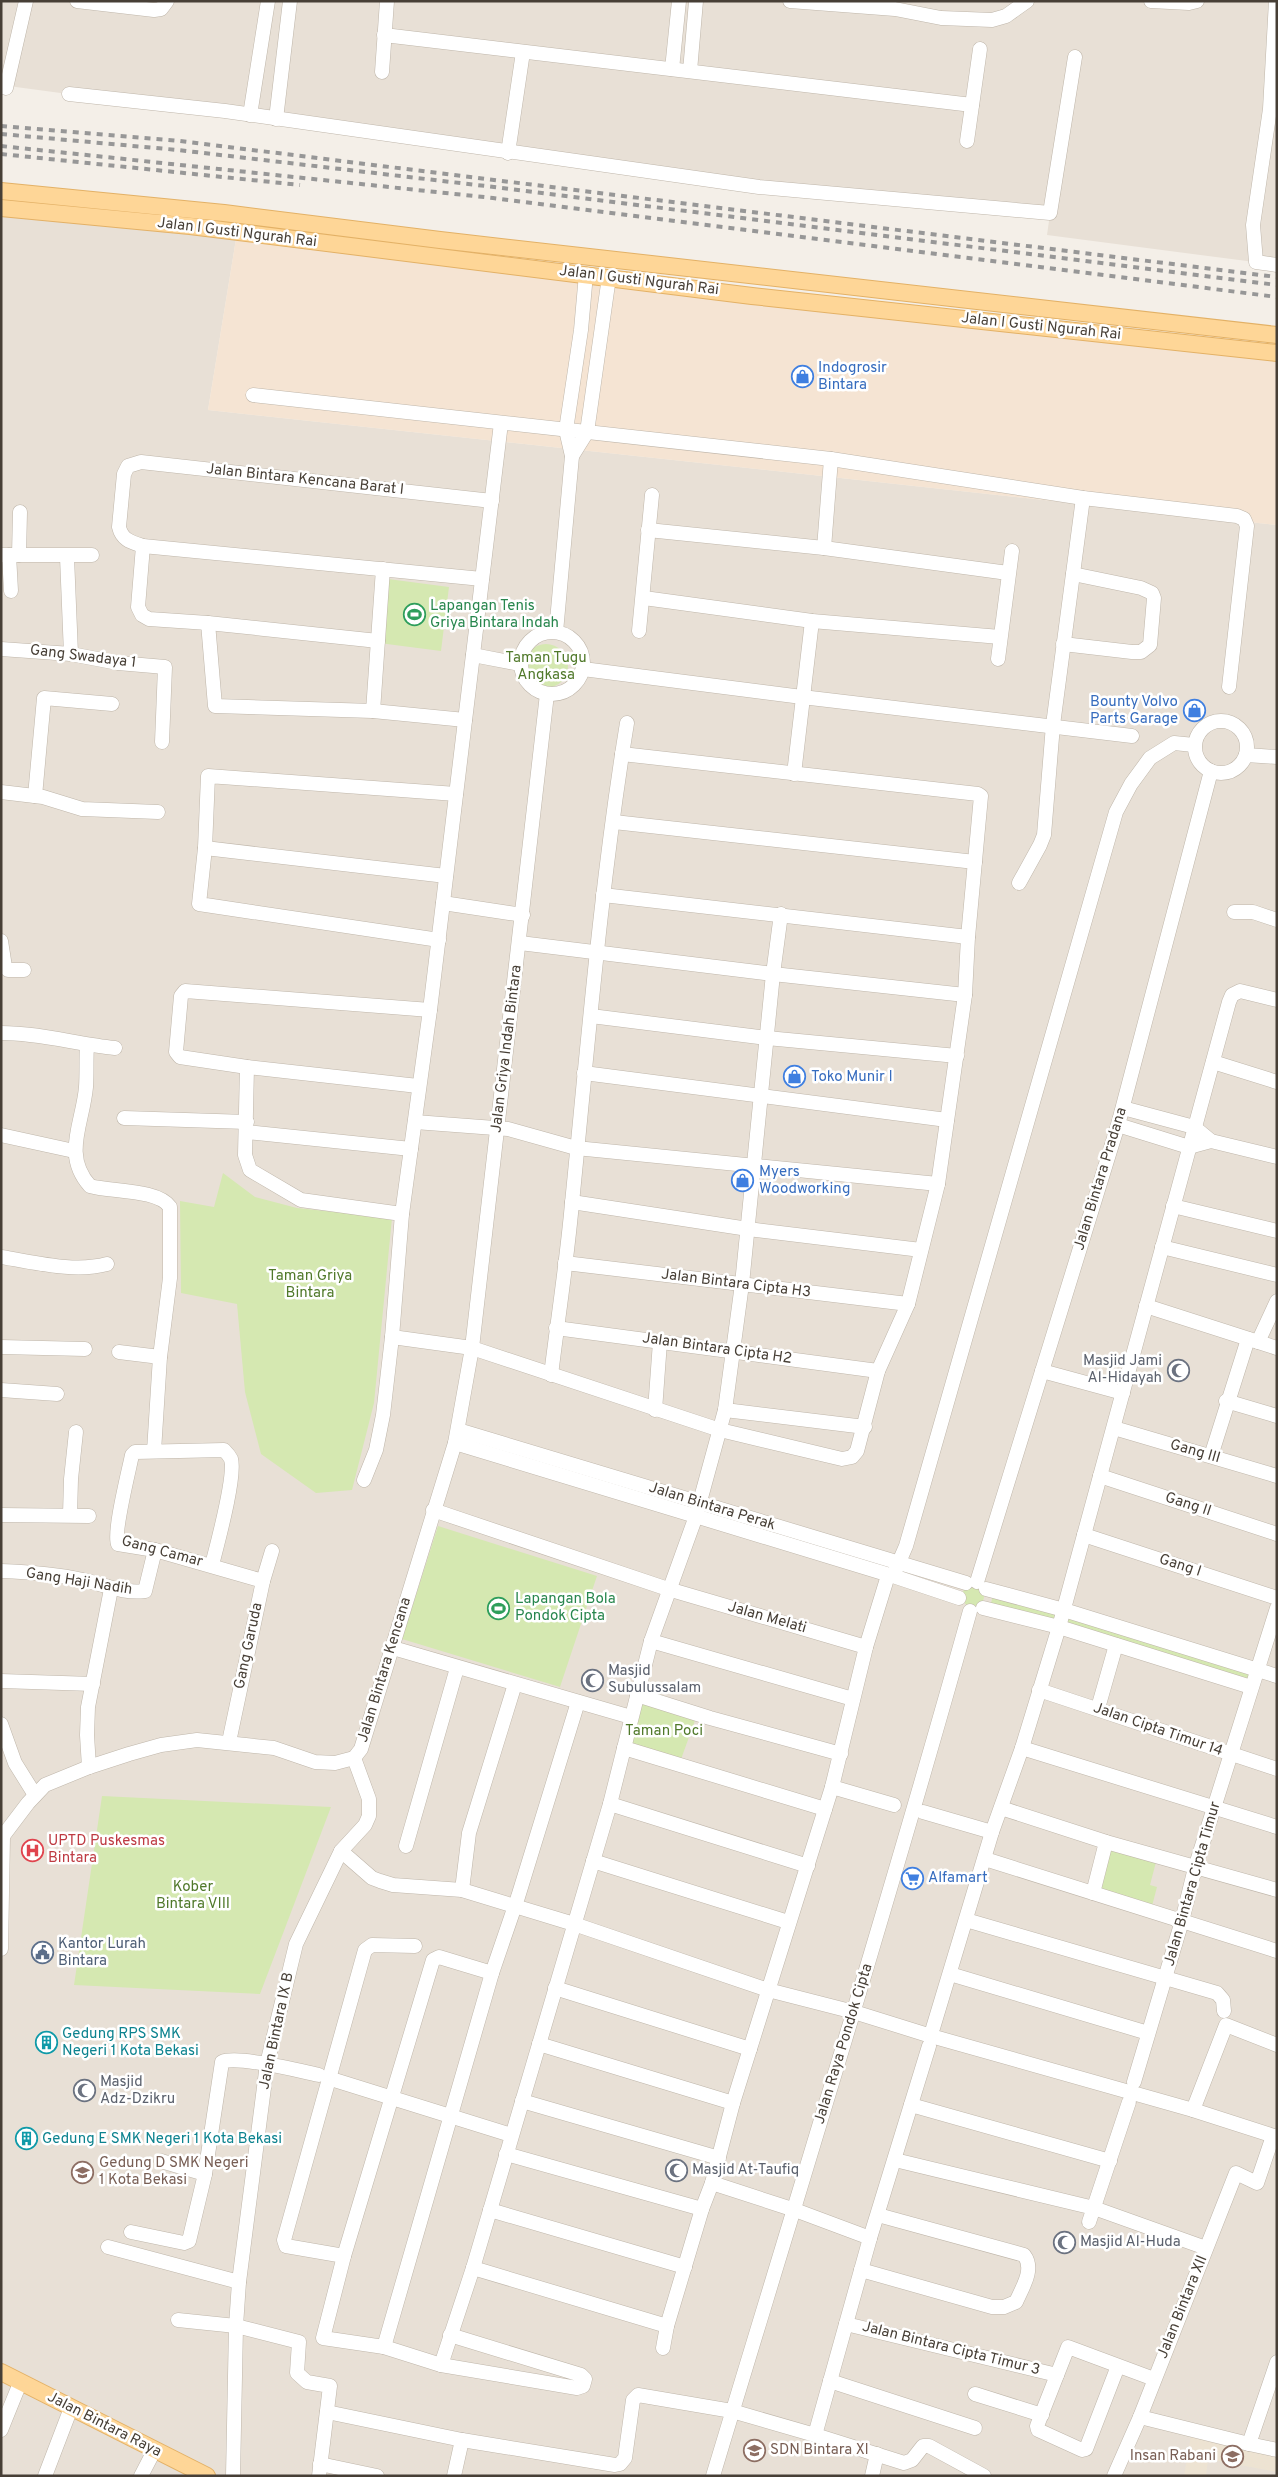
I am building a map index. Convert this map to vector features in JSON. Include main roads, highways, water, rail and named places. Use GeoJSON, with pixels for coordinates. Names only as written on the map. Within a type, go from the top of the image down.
{"type":"FeatureCollection","features":[{"type":"Feature","properties":{"kind":"main road","name":"Jalan I Gusti Ngurah Rai"},"geometry":{"type":"LineString","coordinates":[[1,192],[224,213],[586,274],[752,296],[1277,353]]}},
{"type":"Feature","properties":{"kind":"main road","name":"Jalan I Gusti Ngurah Rai"},"geometry":{"type":"LineString","coordinates":[[1,208],[755,276],[1277,335]]}},
{"type":"Feature","properties":{"kind":"main road"},"geometry":{"type":"LineString","coordinates":[[752,296],[755,276]]}},
{"type":"Feature","properties":{"kind":"main road"},"geometry":{"type":"LineString","coordinates":[[1209,327],[1209,345]]}},
{"type":"Feature","properties":{"kind":"main road","name":"Jalan Bintara Raya"},"geometry":{"type":"LineString","coordinates":[[1,2372],[154,2451],[207,2476]]}},
{"type":"Feature","properties":{"kind":"railway"},"geometry":{"type":"LineString","coordinates":[[1,126],[180,141],[1277,277]]}},
{"type":"Feature","properties":{"kind":"railway"},"geometry":{"type":"LineString","coordinates":[[1,134],[178,150],[494,187],[1277,285]]}},
{"type":"Feature","properties":{"kind":"railway"},"geometry":{"type":"LineString","coordinates":[[1,146],[493,198],[1277,297]]}},
{"type":"Feature","properties":{"kind":"railway"},"geometry":{"type":"LineString","coordinates":[[1,154],[300,185]]}},
{"type":"Feature","properties":{"kind":"place","name":"Indogrosir Bintara"},"geometry":{"type":"Point","coordinates":[802,377]}},
{"type":"Feature","properties":{"kind":"place","name":"Lapangan Tenis Griya Bintara Indah"},"geometry":{"type":"Point","coordinates":[414,615]}},
{"type":"Feature","properties":{"kind":"place","name":"Bounty Volvo Parts Garage"},"geometry":{"type":"Point","coordinates":[1194,711]}},
{"type":"Feature","properties":{"kind":"place","name":"Toko Munir I"},"geometry":{"type":"Point","coordinates":[795,1077]}},
{"type":"Feature","properties":{"kind":"place","name":"Myers Woodworking"},"geometry":{"type":"Point","coordinates":[743,1181]}},
{"type":"Feature","properties":{"kind":"place","name":"Masjid Jami Al-Hidayah"},"geometry":{"type":"Point","coordinates":[1178,1370]}},
{"type":"Feature","properties":{"kind":"place","name":"Lapangan Bola Pondok Cipta"},"geometry":{"type":"Point","coordinates":[499,1608]}},
{"type":"Feature","properties":{"kind":"place","name":"Masjid Subulussalam"},"geometry":{"type":"Point","coordinates":[592,1680]}},
{"type":"Feature","properties":{"kind":"place","name":"UPTD Puskesmas Bintara"},"geometry":{"type":"Point","coordinates":[32,1850]}},
{"type":"Feature","properties":{"kind":"place","name":"Alfamart"},"geometry":{"type":"Point","coordinates":[912,1878]}},
{"type":"Feature","properties":{"kind":"place","name":"Kantor Lurah Bintara"},"geometry":{"type":"Point","coordinates":[42,1953]}},
{"type":"Feature","properties":{"kind":"place","name":"Gedung RPS SMK Negeri 1 Kota Bekasi"},"geometry":{"type":"Point","coordinates":[46,2043]}},
{"type":"Feature","properties":{"kind":"place","name":"Masjid Adz-Dzikru"},"geometry":{"type":"Point","coordinates":[84,2091]}},
{"type":"Feature","properties":{"kind":"place","name":"Gedung E SMK Negeri 1 Kota Bekasi"},"geometry":{"type":"Point","coordinates":[26,2139]}},
{"type":"Feature","properties":{"kind":"place","name":"Masjid At-Taufiq"},"geometry":{"type":"Point","coordinates":[676,2170]}},
{"type":"Feature","properties":{"kind":"place","name":"Gedung D SMK Negeri 1 Kota Bekasi"},"geometry":{"type":"Point","coordinates":[83,2172]}},
{"type":"Feature","properties":{"kind":"place","name":"Masjid Al-Huda"},"geometry":{"type":"Point","coordinates":[1064,2242]}},
{"type":"Feature","properties":{"kind":"place","name":"SDN Bintara XI"},"geometry":{"type":"Point","coordinates":[754,2450]}},
{"type":"Feature","properties":{"kind":"place","name":"Insan Rabani"},"geometry":{"type":"Point","coordinates":[1232,2456]}},
{"type":"Feature","properties":{"kind":"park label","name":"Taman Tugu Angkasa"},"geometry":{"type":"Point","coordinates":[546,666]}},
{"type":"Feature","properties":{"kind":"park label","name":"Taman Griya Bintara"},"geometry":{"type":"Point","coordinates":[310,1284]}},
{"type":"Feature","properties":{"kind":"park label","name":"Taman Poci"},"geometry":{"type":"Point","coordinates":[664,1731]}},
{"type":"Feature","properties":{"kind":"park label","name":"Kober Bintara VIII"},"geometry":{"type":"Point","coordinates":[193,1896]}}]}
